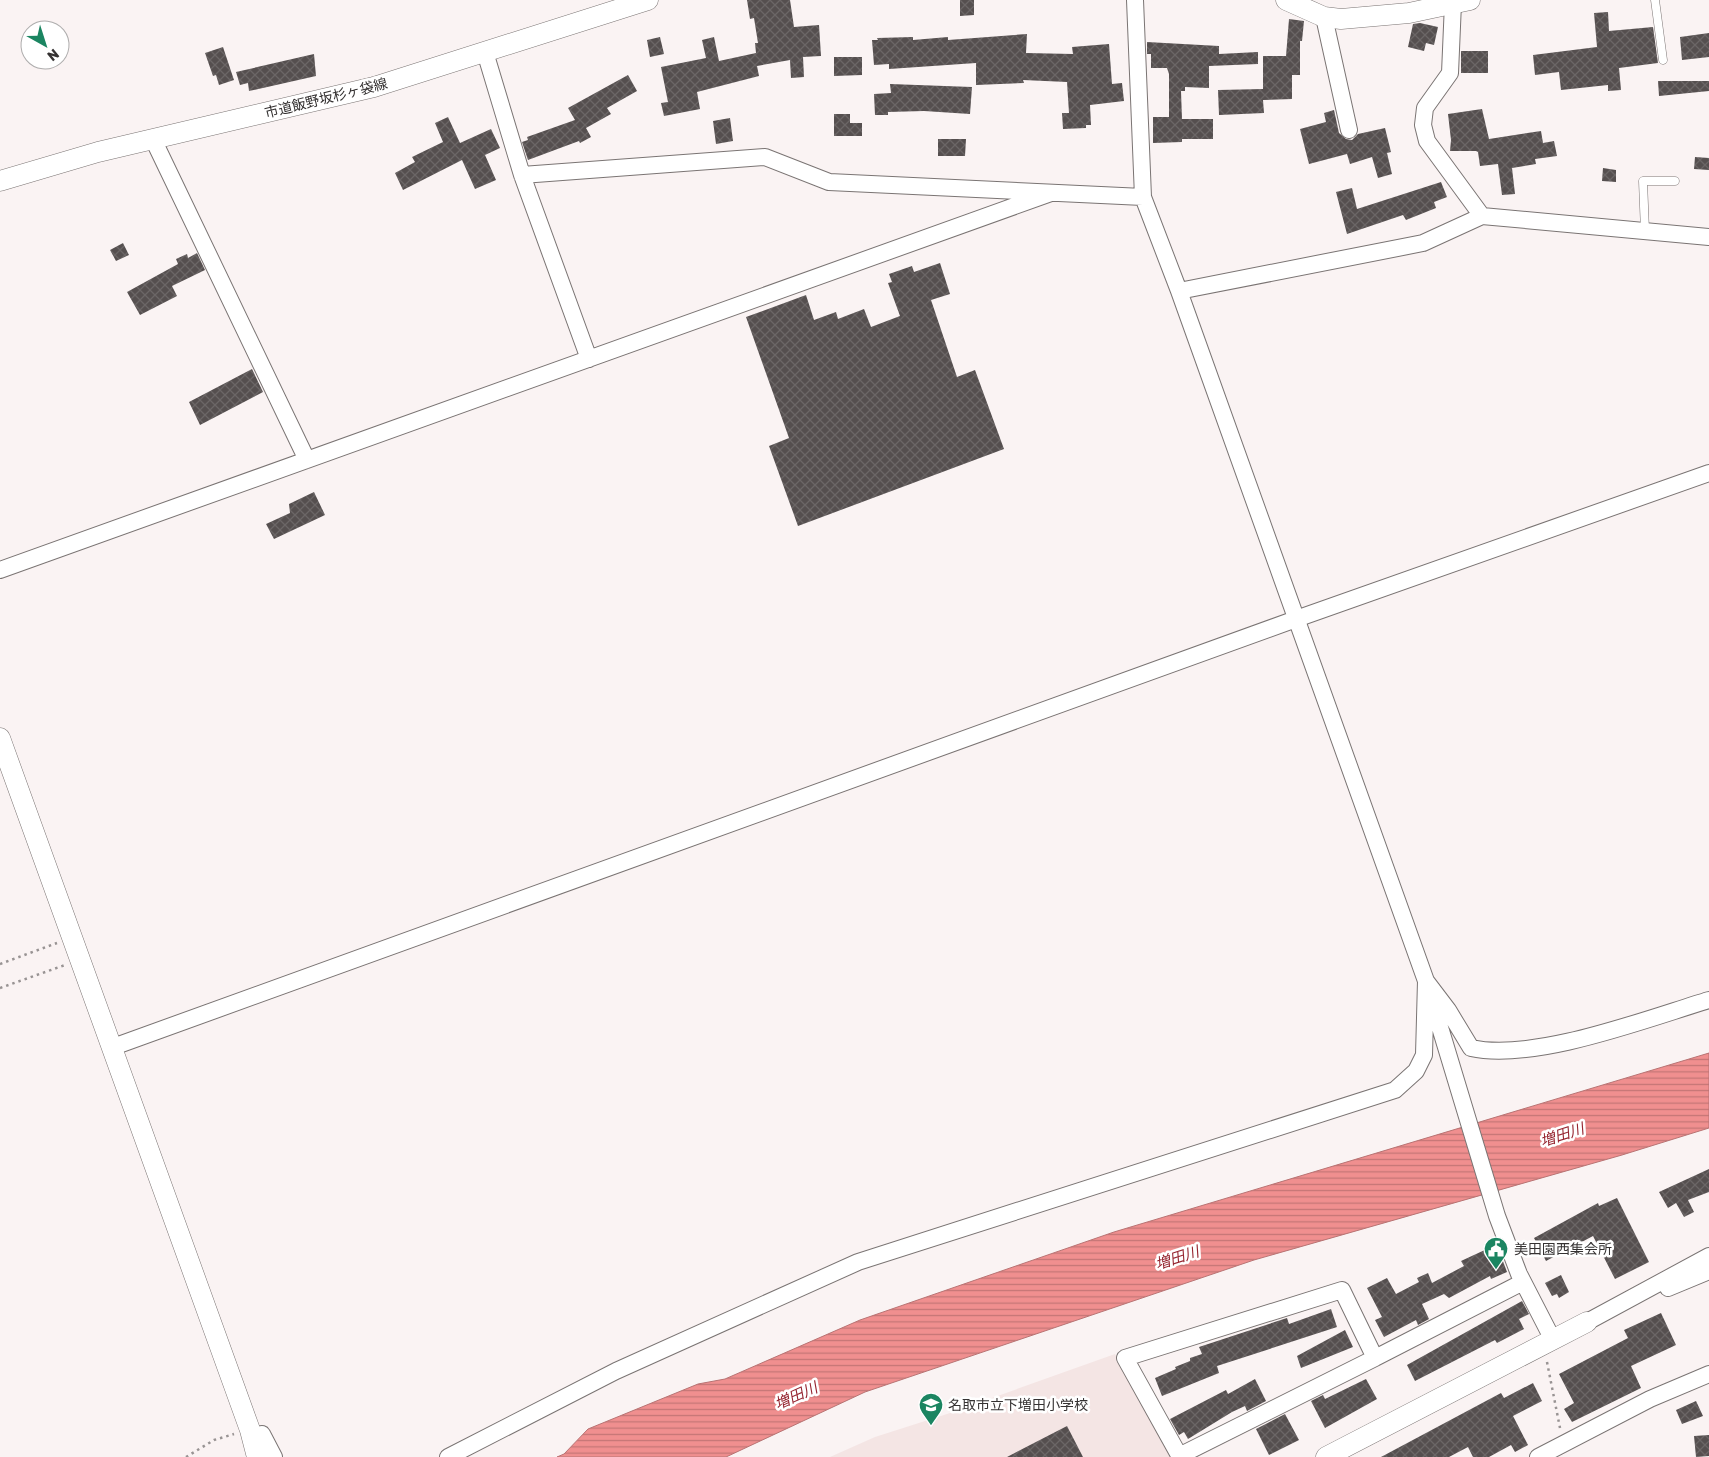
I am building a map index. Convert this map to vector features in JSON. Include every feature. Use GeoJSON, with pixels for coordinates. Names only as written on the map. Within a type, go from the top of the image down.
{"type":"FeatureCollection","features":[{"type":"Feature","properties":{"kind":"street","name":"市道飯野坂杉ヶ袋線"},"geometry":{"type":"LineString","coordinates":[[0,181],[98,152],[374,87],[648,0]]}},
{"type":"Feature","properties":{"kind":"street"},"geometry":{"type":"LineString","coordinates":[[1135,0],[1143,197],[1179,290],[1426,981],[1497,1216],[1523,1282],[1554,1340]]}},
{"type":"Feature","properties":{"kind":"street"},"geometry":{"type":"LineString","coordinates":[[1286,0],[1324,17],[1341,19],[1409,13],[1461,2],[1450,74],[1425,108],[1423,125],[1427,142],[1482,216]]}},
{"type":"Feature","properties":{"kind":"street"},"geometry":{"type":"LineString","coordinates":[[1324,17],[1349,130]]}},
{"type":"Feature","properties":{"kind":"street"},"geometry":{"type":"LineString","coordinates":[[485,52],[522,175],[589,359]]}},
{"type":"Feature","properties":{"kind":"street"},"geometry":{"type":"LineString","coordinates":[[154,139],[307,460]]}},
{"type":"Feature","properties":{"kind":"street"},"geometry":{"type":"LineString","coordinates":[[522,175],[765,157],[828,182],[1143,197]]}},
{"type":"Feature","properties":{"kind":"street"},"geometry":{"type":"LineString","coordinates":[[0,570],[1051,193]]}},
{"type":"Feature","properties":{"kind":"street"},"geometry":{"type":"LineString","coordinates":[[1179,290],[1423,243],[1482,216],[1709,237]]}},
{"type":"Feature","properties":{"kind":"street"},"geometry":{"type":"LineString","coordinates":[[113,1047],[1296,618],[1709,473]]}},
{"type":"Feature","properties":{"kind":"street"},"geometry":{"type":"LineString","coordinates":[[0,738],[113,1047],[253,1442],[262,1434],[274,1457]]}},
{"type":"Feature","properties":{"kind":"street"},"geometry":{"type":"LineString","coordinates":[[1426,981],[1448,1010],[1471,1048],[1489,1052],[1542,1047],[1709,1000]]}},
{"type":"Feature","properties":{"kind":"street"},"geometry":{"type":"LineString","coordinates":[[448,1457],[616,1371],[858,1262],[1395,1090],[1416,1071],[1424,1055],[1426,981]]}},
{"type":"Feature","properties":{"kind":"street"},"geometry":{"type":"LineString","coordinates":[[1326,1457],[1554,1340],[1709,1256]]}},
{"type":"Feature","properties":{"kind":"street"},"geometry":{"type":"LineString","coordinates":[[1588,1322],[1709,1271]]}},
{"type":"Feature","properties":{"kind":"street"},"geometry":{"type":"LineString","coordinates":[[1375,1358],[1342,1290],[1125,1358],[1179,1456],[1375,1358],[1523,1282]]}},
{"type":"Feature","properties":{"kind":"street"},"geometry":{"type":"LineString","coordinates":[[1550,1452],[1650,1399],[1709,1374]]}},
{"type":"Feature","properties":{"kind":"lane"},"geometry":{"type":"LineString","coordinates":[[1655,0],[1663,60]]}},
{"type":"Feature","properties":{"kind":"lane"},"geometry":{"type":"LineString","coordinates":[[1645,231],[1643,181],[1675,181]]}},
{"type":"Feature","properties":{"kind":"path"},"geometry":{"type":"LineString","coordinates":[[0,964],[73,937]]}},
{"type":"Feature","properties":{"kind":"path"},"geometry":{"type":"LineString","coordinates":[[0,988],[81,959]]}},
{"type":"Feature","properties":{"kind":"path"},"geometry":{"type":"LineString","coordinates":[[1547,1360],[1550,1452]]}},
{"type":"Feature","properties":{"kind":"path"},"geometry":{"type":"LineString","coordinates":[[186,1457],[214,1440],[253,1442]]}},
{"type":"Feature","properties":{"kind":"shaded area"},"geometry":{"type":"Polygon","coordinates":[[[1115,1354],[1170,1457],[830,1457],[875,1437],[947,1414],[1115,1354]]]}},
{"type":"Feature","properties":{"kind":"water","name":"増田川"},"geometry":{"type":"Polygon","coordinates":[[[1709,1053],[1709,1128],[1622,1155],[1254,1260],[865,1392],[726,1457],[557,1457],[564,1454],[588,1429],[698,1384],[725,1379],[860,1320],[1114,1232],[1709,1053]]]}},
{"type":"Feature","properties":{"kind":"building"},"geometry":{"type":"Polygon","coordinates":[[[747,0],[790,0],[794,27],[819,25],[821,56],[803,57],[804,77],[791,78],[790,60],[757,66],[759,76],[697,92],[700,109],[664,116],[661,103],[668,102],[661,67],[706,58],[702,40],[714,37],[719,61],[756,53],[755,43],[758,43],[754,18],[750,19],[747,0]]]}},
{"type":"Feature","properties":{"kind":"building"},"geometry":{"type":"Polygon","coordinates":[[[960,0],[974,0],[974,15],[960,16],[960,0]]]}},
{"type":"Feature","properties":{"kind":"building"},"geometry":{"type":"Polygon","coordinates":[[[1608,12],[1609,31],[1653,27],[1658,63],[1619,68],[1621,90],[1608,91],[1608,85],[1561,90],[1559,72],[1535,75],[1533,55],[1597,47],[1594,13],[1608,12]]]}},
{"type":"Feature","properties":{"kind":"building"},"geometry":{"type":"Polygon","coordinates":[[[1289,19],[1304,21],[1302,41],[1300,41],[1300,75],[1292,75],[1292,99],[1263,100],[1264,113],[1219,115],[1218,90],[1263,89],[1263,56],[1286,56],[1289,19]]]}},
{"type":"Feature","properties":{"kind":"building"},"geometry":{"type":"Polygon","coordinates":[[[1420,23],[1438,27],[1434,45],[1426,43],[1424,51],[1408,47],[1413,24],[1420,23]]]}},
{"type":"Feature","properties":{"kind":"building"},"geometry":{"type":"Polygon","coordinates":[[[1709,33],[1709,57],[1682,60],[1680,37],[1709,33]]]}},
{"type":"Feature","properties":{"kind":"building"},"geometry":{"type":"Polygon","coordinates":[[[1027,34],[1026,53],[1073,54],[1072,47],[1109,44],[1112,84],[1122,83],[1124,101],[1090,105],[1091,125],[1086,125],[1086,128],[1063,129],[1062,113],[1069,113],[1067,82],[1023,80],[1024,83],[976,85],[976,63],[889,69],[889,64],[874,65],[872,40],[878,40],[877,38],[913,37],[913,40],[948,37],[948,40],[1027,34]]]}},
{"type":"Feature","properties":{"kind":"building"},"geometry":{"type":"Polygon","coordinates":[[[660,37],[664,54],[650,57],[647,40],[660,37]]]}},
{"type":"Feature","properties":{"kind":"building"},"geometry":{"type":"Polygon","coordinates":[[[1147,42],[1219,46],[1219,54],[1258,52],[1258,64],[1209,66],[1209,88],[1185,87],[1185,91],[1181,91],[1182,119],[1213,119],[1213,139],[1182,139],[1182,142],[1153,143],[1153,117],[1169,117],[1169,74],[1167,68],[1151,68],[1151,54],[1147,54],[1147,42]]]}},
{"type":"Feature","properties":{"kind":"building"},"geometry":{"type":"Polygon","coordinates":[[[223,47],[234,80],[219,85],[216,75],[213,76],[205,53],[223,47]]]}},
{"type":"Feature","properties":{"kind":"building"},"geometry":{"type":"Polygon","coordinates":[[[1461,51],[1488,51],[1488,73],[1461,73],[1461,51]]]}},
{"type":"Feature","properties":{"kind":"building"},"geometry":{"type":"Polygon","coordinates":[[[314,54],[316,76],[249,91],[248,83],[240,85],[236,72],[314,54]]]}},
{"type":"Feature","properties":{"kind":"building"},"geometry":{"type":"Polygon","coordinates":[[[834,57],[862,57],[862,75],[834,76],[834,57]]]}},
{"type":"Feature","properties":{"kind":"building"},"geometry":{"type":"Polygon","coordinates":[[[628,75],[637,91],[607,108],[611,114],[586,128],[591,137],[580,143],[579,141],[528,160],[522,142],[528,140],[527,137],[575,120],[568,108],[628,75]]]}},
{"type":"Feature","properties":{"kind":"building"},"geometry":{"type":"Polygon","coordinates":[[[1658,81],[1709,81],[1709,91],[1659,96],[1658,81]]]}},
{"type":"Feature","properties":{"kind":"building"},"geometry":{"type":"Polygon","coordinates":[[[890,84],[972,87],[970,114],[924,111],[888,112],[888,115],[875,115],[874,94],[891,93],[890,84]]]}},
{"type":"Feature","properties":{"kind":"building"},"geometry":{"type":"Polygon","coordinates":[[[1482,109],[1489,139],[1541,131],[1543,143],[1554,141],[1557,156],[1535,159],[1536,164],[1512,168],[1515,194],[1502,195],[1498,164],[1480,166],[1478,152],[1476,151],[1450,151],[1451,140],[1448,114],[1482,109]]]}},
{"type":"Feature","properties":{"kind":"building"},"geometry":{"type":"Polygon","coordinates":[[[1334,110],[1339,133],[1346,139],[1352,140],[1358,134],[1385,128],[1391,152],[1387,153],[1392,174],[1378,178],[1372,157],[1350,164],[1347,154],[1309,164],[1300,129],[1326,122],[1324,113],[1334,110]]]}},
{"type":"Feature","properties":{"kind":"building"},"geometry":{"type":"Polygon","coordinates":[[[834,114],[850,114],[850,123],[862,123],[862,136],[834,136],[834,114]]]}},
{"type":"Feature","properties":{"kind":"building"},"geometry":{"type":"Polygon","coordinates":[[[448,117],[460,143],[491,129],[500,148],[485,155],[496,180],[475,189],[462,160],[403,190],[395,173],[415,162],[412,157],[443,142],[435,123],[448,117]]]}},
{"type":"Feature","properties":{"kind":"building"},"geometry":{"type":"Polygon","coordinates":[[[730,118],[733,141],[716,144],[713,121],[730,118]]]}},
{"type":"Feature","properties":{"kind":"building"},"geometry":{"type":"Polygon","coordinates":[[[938,139],[966,139],[965,156],[938,156],[938,139]]]}},
{"type":"Feature","properties":{"kind":"building"},"geometry":{"type":"Polygon","coordinates":[[[1695,157],[1709,158],[1709,170],[1694,169],[1695,157]]]}},
{"type":"Feature","properties":{"kind":"building"},"geometry":{"type":"Polygon","coordinates":[[[1603,168],[1616,170],[1616,182],[1602,181],[1603,168]]]}},
{"type":"Feature","properties":{"kind":"building"},"geometry":{"type":"Polygon","coordinates":[[[1441,182],[1447,197],[1434,202],[1436,208],[1406,220],[1403,215],[1347,234],[1336,192],[1352,188],[1357,209],[1441,182]]]}},
{"type":"Feature","properties":{"kind":"building"},"geometry":{"type":"Polygon","coordinates":[[[123,243],[129,255],[116,261],[110,250],[123,243]]]}},
{"type":"Feature","properties":{"kind":"building"},"geometry":{"type":"Polygon","coordinates":[[[197,253],[205,270],[172,286],[177,296],[140,315],[127,292],[178,264],[176,259],[187,254],[188,258],[197,253]]]}},
{"type":"Feature","properties":{"kind":"building"},"geometry":{"type":"Polygon","coordinates":[[[940,263],[950,294],[931,300],[957,377],[975,370],[1004,449],[798,526],[769,446],[789,438],[746,317],[806,295],[814,320],[836,312],[838,319],[864,309],[871,327],[900,316],[888,283],[892,282],[889,274],[912,266],[914,272],[940,263]]]}},
{"type":"Feature","properties":{"kind":"building"},"geometry":{"type":"Polygon","coordinates":[[[252,369],[263,392],[200,425],[189,402],[252,369]]]}},
{"type":"Feature","properties":{"kind":"building"},"geometry":{"type":"Polygon","coordinates":[[[314,492],[325,515],[274,539],[266,524],[290,513],[289,504],[314,492]]]}},
{"type":"Feature","properties":{"kind":"building"},"geometry":{"type":"Polygon","coordinates":[[[1709,1169],[1709,1192],[1688,1200],[1694,1212],[1684,1217],[1676,1203],[1668,1208],[1659,1192],[1709,1169]]]}},
{"type":"Feature","properties":{"kind":"building"},"geometry":{"type":"Polygon","coordinates":[[[1617,1198],[1649,1262],[1615,1279],[1593,1236],[1546,1261],[1534,1238],[1598,1203],[1599,1206],[1617,1198]]]}},
{"type":"Feature","properties":{"kind":"building"},"geometry":{"type":"Polygon","coordinates":[[[1489,1248],[1491,1251],[1498,1248],[1507,1272],[1491,1279],[1490,1276],[1449,1298],[1444,1294],[1422,1304],[1429,1319],[1418,1325],[1416,1320],[1384,1337],[1375,1320],[1382,1317],[1367,1288],[1387,1278],[1396,1294],[1419,1282],[1417,1278],[1428,1273],[1432,1283],[1464,1266],[1461,1261],[1489,1248]]]}},
{"type":"Feature","properties":{"kind":"building"},"geometry":{"type":"Polygon","coordinates":[[[1561,1275],[1569,1292],[1559,1298],[1557,1294],[1552,1296],[1545,1283],[1561,1275]]]}},
{"type":"Feature","properties":{"kind":"building"},"geometry":{"type":"Polygon","coordinates":[[[1522,1301],[1529,1314],[1519,1319],[1524,1329],[1497,1343],[1495,1340],[1415,1381],[1407,1365],[1522,1301]]]}},
{"type":"Feature","properties":{"kind":"building"},"geometry":{"type":"Polygon","coordinates":[[[1331,1309],[1337,1327],[1217,1366],[1219,1373],[1162,1396],[1155,1378],[1190,1361],[1190,1358],[1202,1354],[1199,1347],[1287,1318],[1289,1324],[1331,1309]]]}},
{"type":"Feature","properties":{"kind":"building"},"geometry":{"type":"Polygon","coordinates":[[[1661,1313],[1676,1345],[1631,1366],[1641,1388],[1572,1422],[1564,1409],[1574,1403],[1559,1374],[1628,1338],[1624,1330],[1661,1313]]]}},
{"type":"Feature","properties":{"kind":"building"},"geometry":{"type":"Polygon","coordinates":[[[1345,1330],[1353,1347],[1301,1368],[1297,1356],[1345,1330]]]}},
{"type":"Feature","properties":{"kind":"building"},"geometry":{"type":"Polygon","coordinates":[[[1255,1379],[1266,1401],[1247,1411],[1245,1406],[1232,1412],[1188,1439],[1184,1432],[1179,1435],[1170,1419],[1226,1390],[1228,1394],[1255,1379]]]}},
{"type":"Feature","properties":{"kind":"building"},"geometry":{"type":"Polygon","coordinates":[[[1366,1379],[1377,1399],[1325,1428],[1311,1401],[1323,1395],[1325,1399],[1366,1379]]]}},
{"type":"Feature","properties":{"kind":"building"},"geometry":{"type":"Polygon","coordinates":[[[1533,1383],[1542,1401],[1513,1416],[1528,1445],[1515,1452],[1511,1445],[1489,1457],[1473,1457],[1468,1447],[1449,1457],[1381,1457],[1501,1393],[1504,1398],[1533,1383]]]}},
{"type":"Feature","properties":{"kind":"building"},"geometry":{"type":"Polygon","coordinates":[[[1696,1401],[1703,1416],[1682,1424],[1676,1410],[1696,1401]]]}},
{"type":"Feature","properties":{"kind":"building"},"geometry":{"type":"Polygon","coordinates":[[[1285,1414],[1299,1440],[1269,1455],[1256,1429],[1285,1414]]]}},
{"type":"Feature","properties":{"kind":"building"},"geometry":{"type":"Polygon","coordinates":[[[1067,1426],[1083,1457],[1007,1457],[1067,1426]]]}},
{"type":"Feature","properties":{"kind":"building"},"geometry":{"type":"Polygon","coordinates":[[[1709,1435],[1709,1456],[1696,1457],[1694,1436],[1709,1435]]]}},
{"type":"Feature","properties":{"kind":"place","name":"美田園西集会所"},"geometry":{"type":"Point","coordinates":[1496,1270]}},
{"type":"Feature","properties":{"kind":"place","name":"名取市立下増田小学校"},"geometry":{"type":"Point","coordinates":[931,1426]}}]}
